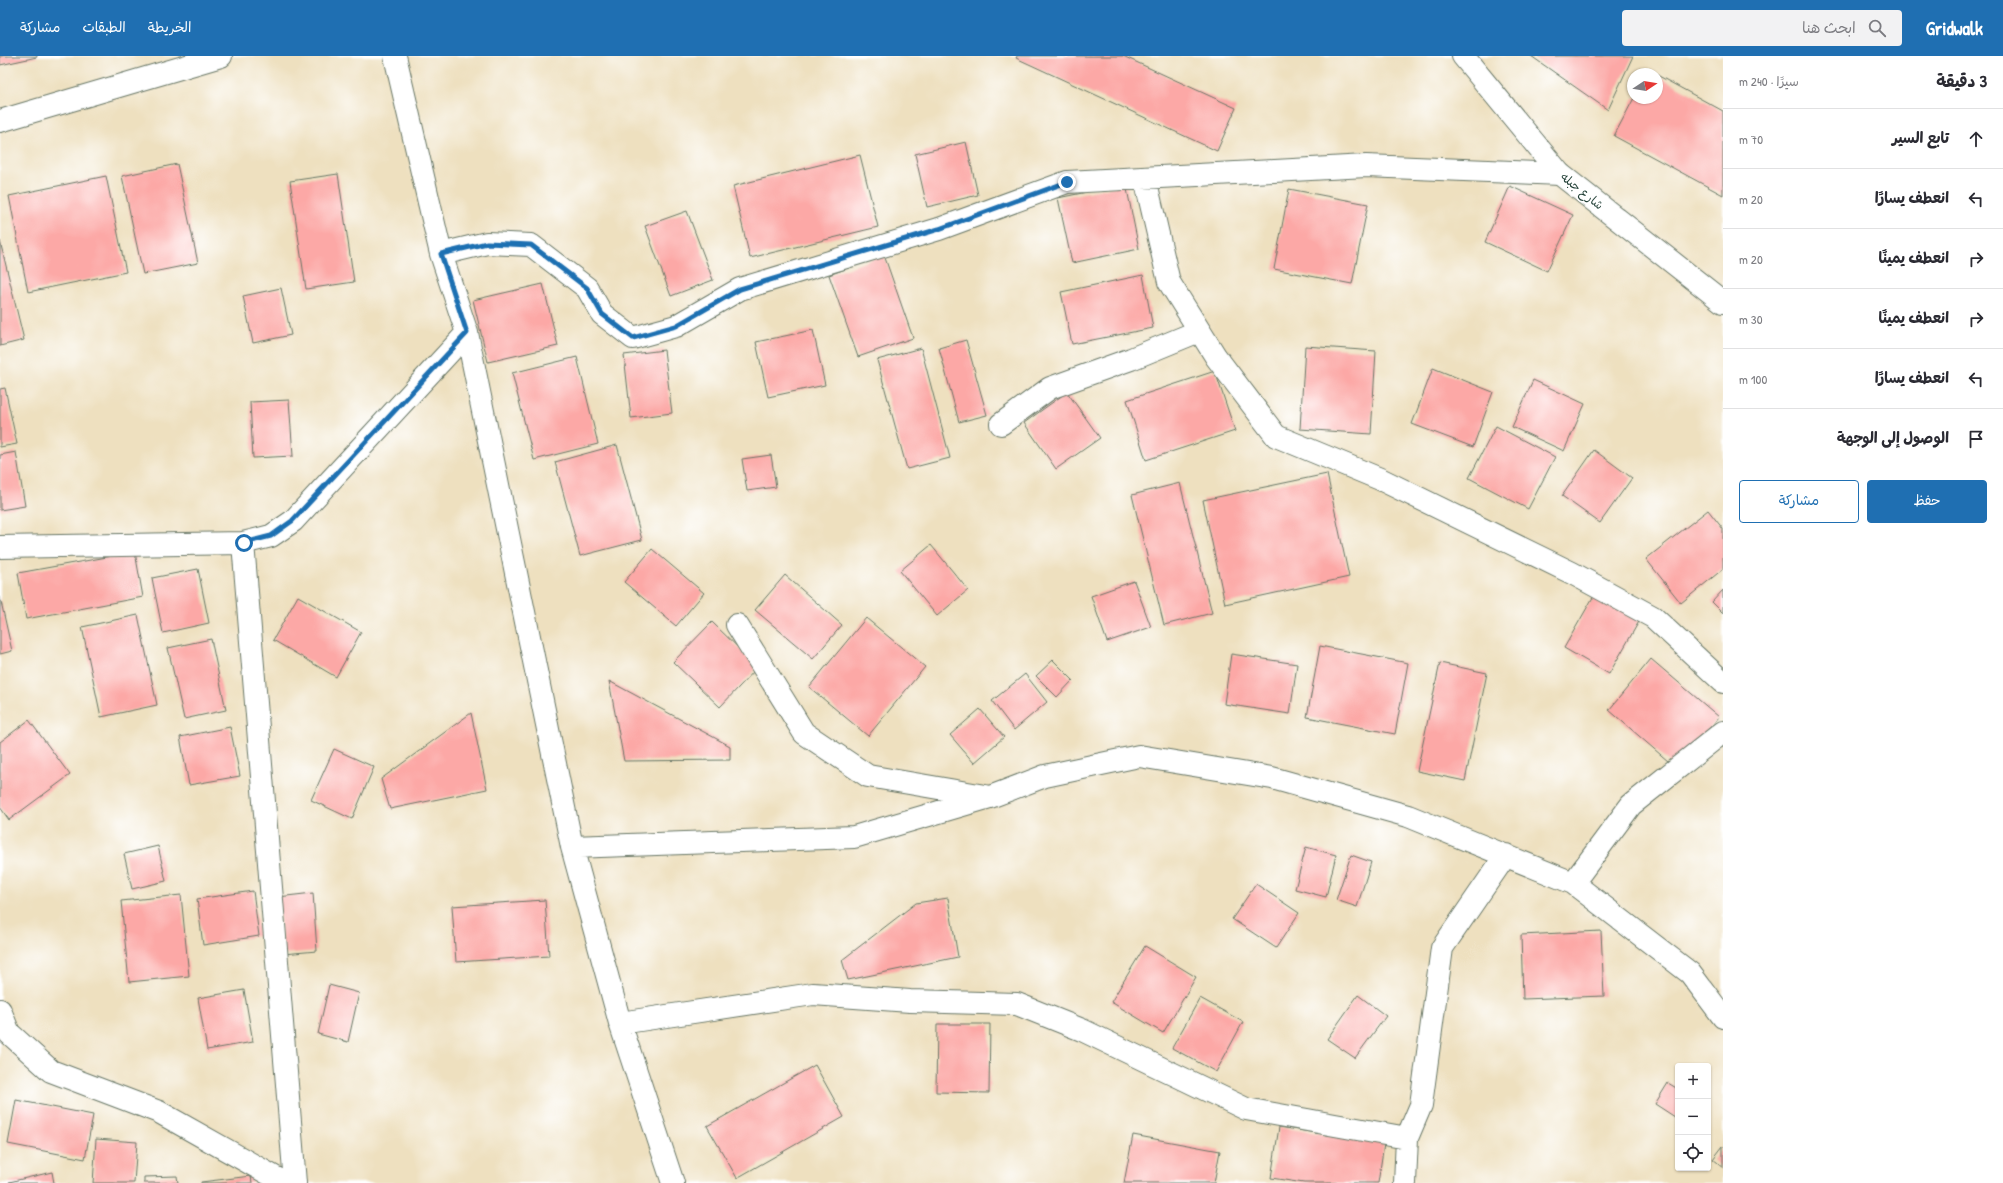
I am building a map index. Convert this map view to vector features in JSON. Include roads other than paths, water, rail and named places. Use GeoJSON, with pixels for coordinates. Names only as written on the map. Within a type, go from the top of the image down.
{"type":"FeatureCollection","features":[{"type":"Feature","properties":{"kind":"street"},"geometry":{"type":"LineString","coordinates":[[0,121],[221,56]]}},
{"type":"Feature","properties":{"kind":"street"},"geometry":{"type":"LineString","coordinates":[[395,56],[441,254],[467,333],[572,847],[620,1023],[673,1183]]}},
{"type":"Feature","properties":{"kind":"street","name":"شارع جبله"},"geometry":{"type":"LineString","coordinates":[[1463,56],[1560,174],[1723,302]]}},
{"type":"Feature","properties":{"kind":"street"},"geometry":{"type":"LineString","coordinates":[[441,254],[487,243],[531,245],[587,288],[602,314],[633,338],[676,326],[740,289],[939,229],[1067,182],[1366,166],[1560,174]]}},
{"type":"Feature","properties":{"kind":"street"},"geometry":{"type":"LineString","coordinates":[[1145,178],[1169,282],[1216,357],[1276,436],[1380,479],[1572,573],[1653,617],[1723,682]]}},
{"type":"Feature","properties":{"kind":"street"},"geometry":{"type":"LineString","coordinates":[[1001,424],[1050,388],[1131,359],[1199,331]]}},
{"type":"Feature","properties":{"kind":"street"},"geometry":{"type":"LineString","coordinates":[[0,547],[244,543],[271,536],[292,521],[467,333]]}},
{"type":"Feature","properties":{"kind":"street"},"geometry":{"type":"LineString","coordinates":[[244,543],[295,1183]]}},
{"type":"Feature","properties":{"kind":"street"},"geometry":{"type":"LineString","coordinates":[[737,625],[804,733],[868,776],[990,797]]}},
{"type":"Feature","properties":{"kind":"street"},"geometry":{"type":"LineString","coordinates":[[1573,883],[1631,805],[1723,732]]}},
{"type":"Feature","properties":{"kind":"street"},"geometry":{"type":"LineString","coordinates":[[572,847],[854,837],[990,797],[1045,776],[1139,756],[1272,778],[1408,816],[1573,883],[1690,973],[1723,1017]]}},
{"type":"Feature","properties":{"kind":"street"},"geometry":{"type":"LineString","coordinates":[[1405,1183],[1407,1138],[1421,1105],[1442,948],[1506,855]]}},
{"type":"Feature","properties":{"kind":"street"},"geometry":{"type":"LineString","coordinates":[[620,1023],[814,994],[910,1001],[1017,1004],[1082,1030],[1246,1109],[1407,1138]]}},
{"type":"Feature","properties":{"kind":"street"},"geometry":{"type":"LineString","coordinates":[[0,1010],[9,1032],[51,1071],[159,1112],[285,1183]]}}]}
